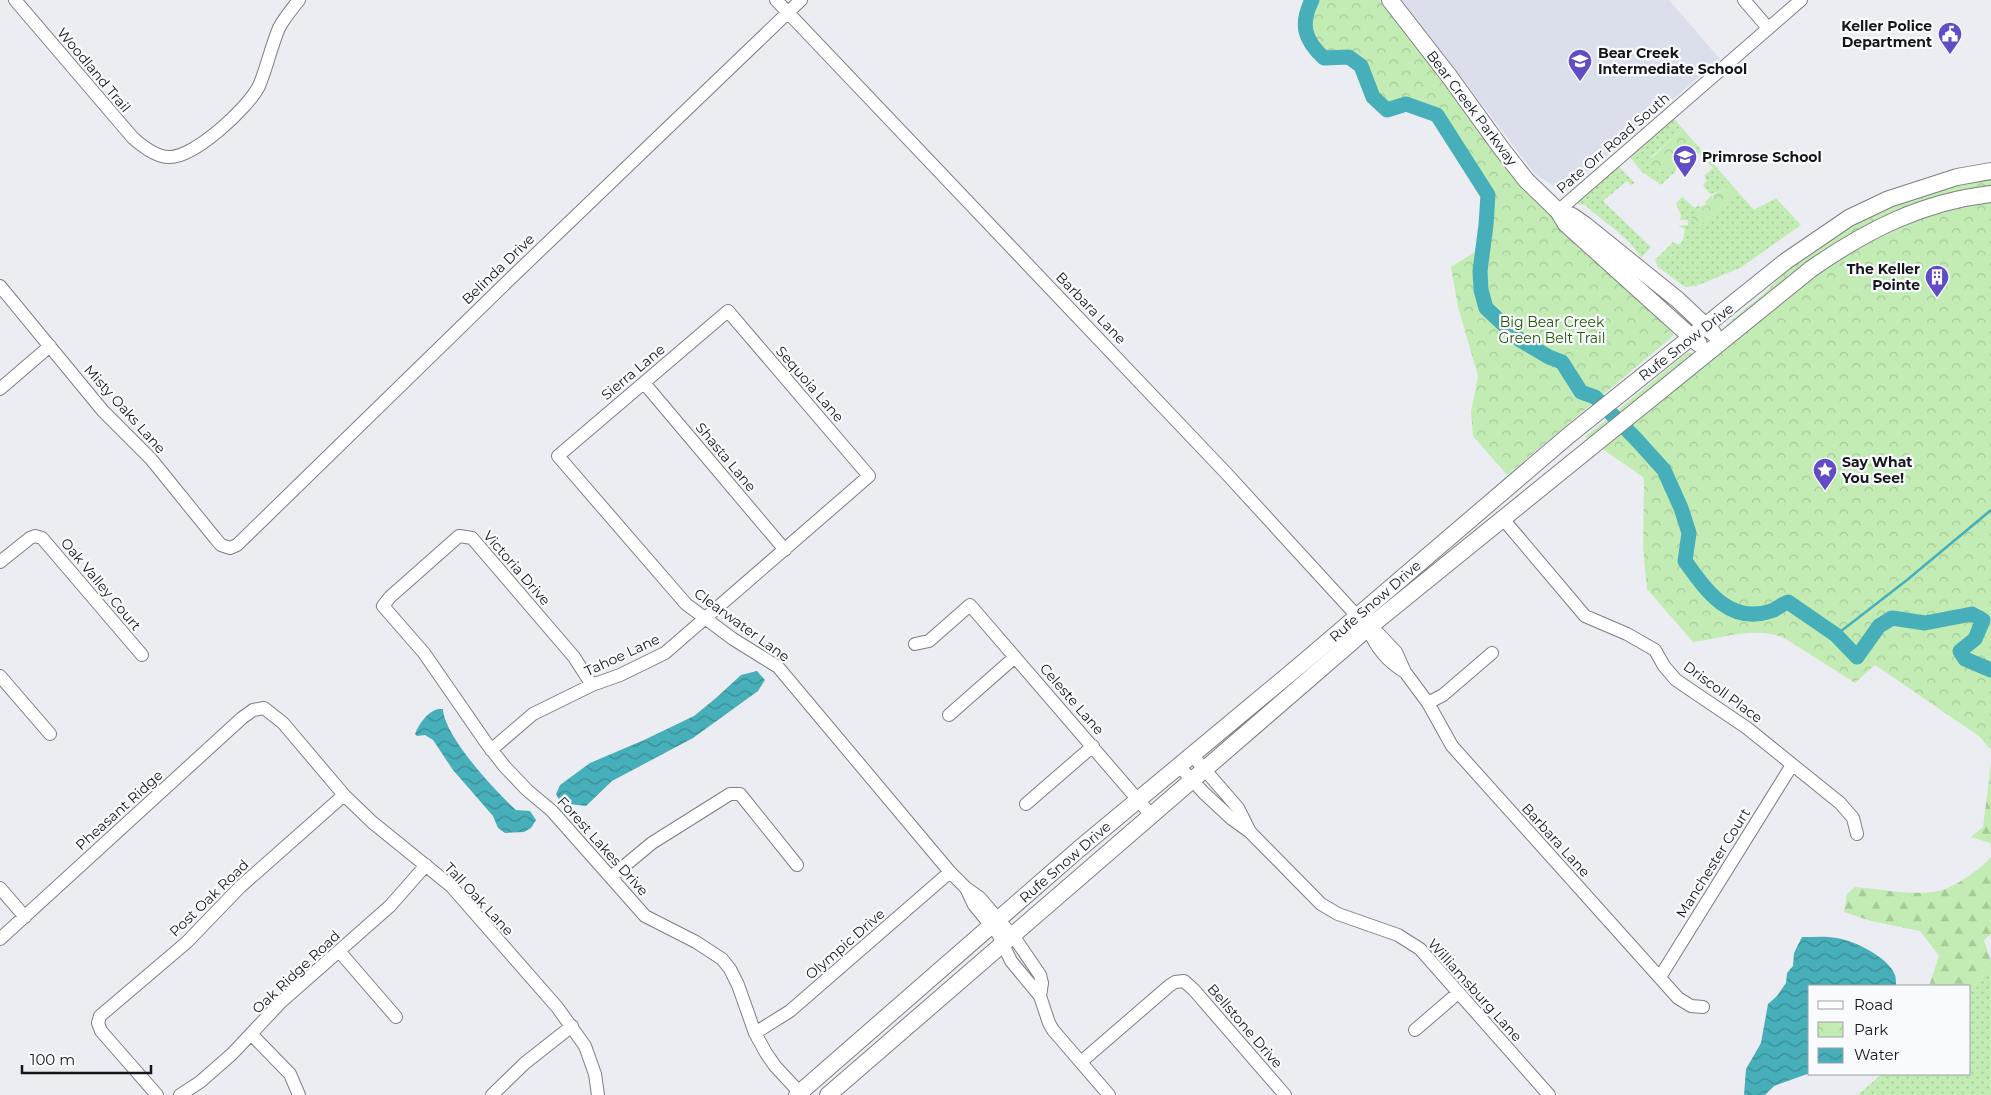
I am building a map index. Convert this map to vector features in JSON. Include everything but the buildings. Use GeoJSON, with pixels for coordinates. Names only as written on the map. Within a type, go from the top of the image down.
{"type":"FeatureCollection","features":[{"type":"Feature","properties":{"kind":"main road","name":"Bear Creek Parkway"},"geometry":{"type":"LineString","coordinates":[[1390,0],[1526,180],[1558,211],[1566,224],[1708,352]]}},
{"type":"Feature","properties":{"kind":"main road","name":"Rufe Snow Drive"},"geometry":{"type":"LineString","coordinates":[[799,1094],[1151,814],[1204,768],[1568,436],[1786,260],[1849,218],[1889,199],[1957,177],[1991,171]]}},
{"type":"Feature","properties":{"kind":"main road"},"geometry":{"type":"LineString","coordinates":[[1957,177],[1962,198]]}},
{"type":"Feature","properties":{"kind":"main road","name":"Rufe Snow Drive"},"geometry":{"type":"LineString","coordinates":[[828,1095],[1002,931],[1138,799],[1363,622],[1503,519],[1721,340],[1811,269],[1840,248],[1895,219],[1939,203],[1991,194]]}},
{"type":"Feature","properties":{"kind":"main road","name":"Bear Creek Parkway"},"geometry":{"type":"LineString","coordinates":[[1558,211],[1572,216],[1585,225],[1678,300],[1721,340]]}},
{"type":"Feature","properties":{"kind":"street","name":"Woodland Trail"},"geometry":{"type":"LineString","coordinates":[[15,0],[133,138],[144,148],[164,157],[178,156],[213,136],[243,107],[258,86],[280,27],[299,0]]}},
{"type":"Feature","properties":{"kind":"street","name":"Barbara Lane"},"geometry":{"type":"LineString","coordinates":[[776,0],[1226,473],[1363,622],[1378,633],[1396,652],[1405,672],[1428,703],[1452,746],[1678,998],[1691,1006],[1703,1007]]}},
{"type":"Feature","properties":{"kind":"street","name":"Belinda Drive"},"geometry":{"type":"LineString","coordinates":[[230,548],[237,545],[503,285],[801,0]]}},
{"type":"Feature","properties":{"kind":"street"},"geometry":{"type":"LineString","coordinates":[[1744,0],[1768,28]]}},
{"type":"Feature","properties":{"kind":"street","name":"Pate Orr Road South"},"geometry":{"type":"LineString","coordinates":[[1558,211],[1801,0]]}},
{"type":"Feature","properties":{"kind":"street","name":"Misty Oaks Lane"},"geometry":{"type":"LineString","coordinates":[[0,286],[103,411],[151,459],[221,545],[230,548]]}},
{"type":"Feature","properties":{"kind":"street","name":"Sierra Lane"},"geometry":{"type":"LineString","coordinates":[[558,456],[728,311]]}},
{"type":"Feature","properties":{"kind":"street","name":"Sequoia Lane"},"geometry":{"type":"LineString","coordinates":[[728,311],[870,476]]}},
{"type":"Feature","properties":{"kind":"street"},"geometry":{"type":"LineString","coordinates":[[0,389],[50,346]]}},
{"type":"Feature","properties":{"kind":"street","name":"Shasta Lane"},"geometry":{"type":"LineString","coordinates":[[644,383],[785,550]]}},
{"type":"Feature","properties":{"kind":"street","name":"Clearwater Lane"},"geometry":{"type":"LineString","coordinates":[[558,456],[686,604],[778,667],[950,872],[966,888],[980,898],[1002,931],[1011,961],[1040,996],[1049,1023],[1081,1062]]}},
{"type":"Feature","properties":{"kind":"street","name":"Tahoe Lane"},"geometry":{"type":"LineString","coordinates":[[491,750],[533,714],[592,685],[620,675],[665,653],[870,476]]}},
{"type":"Feature","properties":{"kind":"street","name":"Driscoll Place"},"geometry":{"type":"LineString","coordinates":[[1503,519],[1585,616],[1619,630],[1655,650],[1664,666],[1676,680],[1747,728],[1840,803],[1853,818],[1857,834]]}},
{"type":"Feature","properties":{"kind":"street","name":"Oak Valley Court"},"geometry":{"type":"LineString","coordinates":[[0,562],[15,548],[35,536],[42,538],[142,655]]}},
{"type":"Feature","properties":{"kind":"street","name":"Victoria Drive"},"geometry":{"type":"LineString","coordinates":[[383,606],[390,597],[460,536],[472,538],[574,657],[592,685]]}},
{"type":"Feature","properties":{"kind":"street","name":"Celeste Lane"},"geometry":{"type":"LineString","coordinates":[[914,644],[929,641],[970,605],[1151,814]]}},
{"type":"Feature","properties":{"kind":"street","name":"Forest Lakes Drive"},"geometry":{"type":"LineString","coordinates":[[383,606],[424,653],[491,750],[527,790],[552,811],[646,916],[696,942],[722,959],[730,969],[738,985],[755,1033],[775,1066],[799,1094]]}},
{"type":"Feature","properties":{"kind":"street"},"geometry":{"type":"LineString","coordinates":[[1428,703],[1443,695],[1492,653]]}},
{"type":"Feature","properties":{"kind":"street"},"geometry":{"type":"LineString","coordinates":[[950,715],[1016,656]]}},
{"type":"Feature","properties":{"kind":"street"},"geometry":{"type":"LineString","coordinates":[[0,676],[50,734]]}},
{"type":"Feature","properties":{"kind":"street","name":"Tall Oak Lane"},"geometry":{"type":"LineString","coordinates":[[261,708],[272,713],[283,723],[344,795],[372,822],[451,886],[572,1026],[584,1046],[590,1061],[598,1095]]}},
{"type":"Feature","properties":{"kind":"street","name":"Pheasant Ridge"},"geometry":{"type":"LineString","coordinates":[[0,939],[242,718],[253,710],[261,708]]}},
{"type":"Feature","properties":{"kind":"street"},"geometry":{"type":"LineString","coordinates":[[1026,804],[1093,746]]}},
{"type":"Feature","properties":{"kind":"street","name":"Williamsburg Lane"},"geometry":{"type":"LineString","coordinates":[[1192,755],[1238,808],[1250,832]]}},
{"type":"Feature","properties":{"kind":"street","name":"Manchester Court"},"geometry":{"type":"LineString","coordinates":[[1660,978],[1792,765]]}},
{"type":"Feature","properties":{"kind":"street","name":"Williamsburg Lane"},"geometry":{"type":"LineString","coordinates":[[1179,766],[1232,819],[1250,832],[1321,904],[1338,914],[1398,935],[1420,949],[1542,1092]]}},
{"type":"Feature","properties":{"kind":"street"},"geometry":{"type":"LineString","coordinates":[[612,877],[652,842],[730,794],[740,794],[797,865]]}},
{"type":"Feature","properties":{"kind":"street","name":"Post Oak Road"},"geometry":{"type":"LineString","coordinates":[[157,1095],[105,1036],[98,1023],[100,1016],[187,942],[240,887],[344,795]]}},
{"type":"Feature","properties":{"kind":"street","name":"Oak Ridge Road"},"geometry":{"type":"LineString","coordinates":[[180,1095],[200,1082],[252,1035],[281,1002],[311,974],[390,906],[426,865]]}},
{"type":"Feature","properties":{"kind":"street","name":"Olympic Drive"},"geometry":{"type":"LineString","coordinates":[[755,1033],[790,1011],[950,872]]}},
{"type":"Feature","properties":{"kind":"street"},"geometry":{"type":"LineString","coordinates":[[0,888],[25,917]]}},
{"type":"Feature","properties":{"kind":"street"},"geometry":{"type":"LineString","coordinates":[[339,951],[396,1017]]}},
{"type":"Feature","properties":{"kind":"street","name":"Bellstone Drive"},"geometry":{"type":"LineString","coordinates":[[1081,1062],[1169,986],[1179,981],[1188,983],[1285,1095]]}},
{"type":"Feature","properties":{"kind":"street"},"geometry":{"type":"LineString","coordinates":[[1415,1030],[1458,993]]}},
{"type":"Feature","properties":{"kind":"street"},"geometry":{"type":"LineString","coordinates":[[492,1095],[525,1063],[572,1026]]}},
{"type":"Feature","properties":{"kind":"street"},"geometry":{"type":"LineString","coordinates":[[252,1035],[290,1074],[300,1095]]}},
{"type":"Feature","properties":{"kind":"street"},"geometry":{"type":"LineString","coordinates":[[1081,1062],[1109,1095]]}},
{"type":"Feature","properties":{"kind":"shaded area","name":"Bear Creek Intermediate School"},"geometry":{"type":"Polygon","coordinates":[[[1402,0],[1669,0],[1720,59],[1575,183],[1560,190],[1535,174],[1402,0]]]}},
{"type":"Feature","properties":{"kind":"green space","name":"Big Bear Creek Green Belt Trail"},"geometry":{"type":"Polygon","coordinates":[[[1312,0],[1379,0],[1467,112],[1673,334],[1673,336],[1507,475],[1473,436],[1471,412],[1478,376],[1458,307],[1451,267],[1484,246],[1488,195],[1437,115],[1406,104],[1387,110],[1373,97],[1361,66],[1349,57],[1324,58],[1317,51],[1308,38],[1305,24],[1312,0]]]}},
{"type":"Feature","properties":{"kind":"green space"},"geometry":{"type":"Polygon","coordinates":[[[1673,117],[1683,129],[1650,158],[1669,167],[1698,146],[1731,184],[1724,190],[1710,194],[1703,185],[1707,181],[1704,176],[1713,168],[1699,153],[1683,166],[1679,162],[1676,165],[1676,171],[1661,185],[1642,172],[1630,157],[1673,117]]]}},
{"type":"Feature","properties":{"kind":"green space"},"geometry":{"type":"Polygon","coordinates":[[[1683,129],[1698,146],[1665,171],[1656,172],[1646,163],[1683,129]]]}},
{"type":"Feature","properties":{"kind":"green space"},"geometry":{"type":"Polygon","coordinates":[[[1619,167],[1635,183],[1631,185],[1627,181],[1603,201],[1651,247],[1641,258],[1623,236],[1585,205],[1578,204],[1579,199],[1613,168],[1619,167]]]}},
{"type":"Feature","properties":{"kind":"green space"},"geometry":{"type":"Polygon","coordinates":[[[1991,179],[1991,750],[1979,736],[1875,665],[1855,683],[1786,639],[1775,635],[1764,633],[1740,634],[1693,642],[1647,589],[1643,547],[1643,477],[1585,437],[1688,352],[1695,355],[1726,329],[1727,324],[1760,297],[1791,267],[1840,232],[1888,208],[1913,199],[1965,184],[1991,179]]]}},
{"type":"Feature","properties":{"kind":"green space"},"geometry":{"type":"Polygon","coordinates":[[[1731,184],[1738,192],[1699,226],[1692,217],[1713,200],[1713,194],[1724,190],[1731,184]]]}},
{"type":"Feature","properties":{"kind":"green space"},"geometry":{"type":"Polygon","coordinates":[[[1738,192],[1754,210],[1776,198],[1801,225],[1740,268],[1696,286],[1685,287],[1658,267],[1655,260],[1673,242],[1679,245],[1683,240],[1685,229],[1678,226],[1688,225],[1688,220],[1680,220],[1681,216],[1676,203],[1682,197],[1695,208],[1706,204],[1705,202],[1712,195],[1713,200],[1694,216],[1699,226],[1738,192]]]}},
{"type":"Feature","properties":{"kind":"green space"},"geometry":{"type":"Polygon","coordinates":[[[1991,764],[1991,850],[1990,843],[1971,837],[1983,827],[1991,764]]]}},
{"type":"Feature","properties":{"kind":"green space"},"geometry":{"type":"Polygon","coordinates":[[[1991,857],[1991,934],[1984,940],[1991,961],[1991,967],[1971,990],[1971,985],[1929,985],[1939,956],[1920,931],[1871,921],[1844,912],[1847,894],[1855,887],[1914,893],[1940,891],[1964,879],[1980,868],[1991,857]]]}},
{"type":"Feature","properties":{"kind":"green space"},"geometry":{"type":"Polygon","coordinates":[[[1991,967],[1991,1095],[1858,1095],[1881,1075],[1971,1075],[1971,990],[1991,967]]]}},
{"type":"Feature","properties":{"kind":"water"},"geometry":{"type":"Polygon","coordinates":[[[757,671],[765,680],[758,691],[693,738],[612,781],[586,806],[561,803],[556,794],[560,785],[590,763],[694,716],[741,675],[757,671]]]}},
{"type":"Feature","properties":{"kind":"water"},"geometry":{"type":"Polygon","coordinates":[[[438,709],[443,709],[452,734],[484,777],[516,810],[530,811],[536,820],[531,828],[524,832],[505,833],[498,828],[493,816],[453,770],[433,740],[425,735],[417,736],[415,734],[424,719],[438,709]]]}},
{"type":"Feature","properties":{"kind":"water"},"geometry":{"type":"Polygon","coordinates":[[[1802,937],[1824,937],[1844,940],[1861,946],[1886,962],[1895,976],[1896,985],[1808,985],[1808,1074],[1774,1086],[1765,1095],[1744,1095],[1746,1069],[1761,1043],[1768,1004],[1777,996],[1786,983],[1787,973],[1793,966],[1794,953],[1802,937]]]}},
{"type":"Feature","properties":{"kind":"waterway"},"geometry":{"type":"LineString","coordinates":[[1312,0],[1306,17],[1306,31],[1312,45],[1324,58],[1349,57],[1361,66],[1373,97],[1387,110],[1406,104],[1437,115],[1488,195],[1480,271],[1481,290],[1486,308],[1520,340],[1549,357],[1562,362],[1581,392],[1595,397],[1664,470],[1681,508],[1689,533],[1685,561],[1710,593],[1731,609],[1743,613],[1756,614],[1771,611],[1788,602],[1836,635],[1857,657],[1879,626],[1892,618],[1925,623],[1972,614],[1983,620],[1975,639],[1960,651],[1965,659],[1991,670]]}},
{"type":"Feature","properties":{"kind":"waterway"},"geometry":{"type":"LineString","coordinates":[[1836,635],[1907,580],[1991,510]]}},
{"type":"Feature","properties":{"kind":"place","name":"Keller Police Department"},"geometry":{"type":"Point","coordinates":[1950,55]}},
{"type":"Feature","properties":{"kind":"place","name":"Bear Creek Intermediate School"},"geometry":{"type":"Point","coordinates":[1580,82]}},
{"type":"Feature","properties":{"kind":"place","name":"Primrose School"},"geometry":{"type":"Point","coordinates":[1685,178]}},
{"type":"Feature","properties":{"kind":"place","name":"The Keller Pointe"},"geometry":{"type":"Point","coordinates":[1937,298]}},
{"type":"Feature","properties":{"kind":"place","name":"Say What You See!"},"geometry":{"type":"Point","coordinates":[1825,491]}}]}
